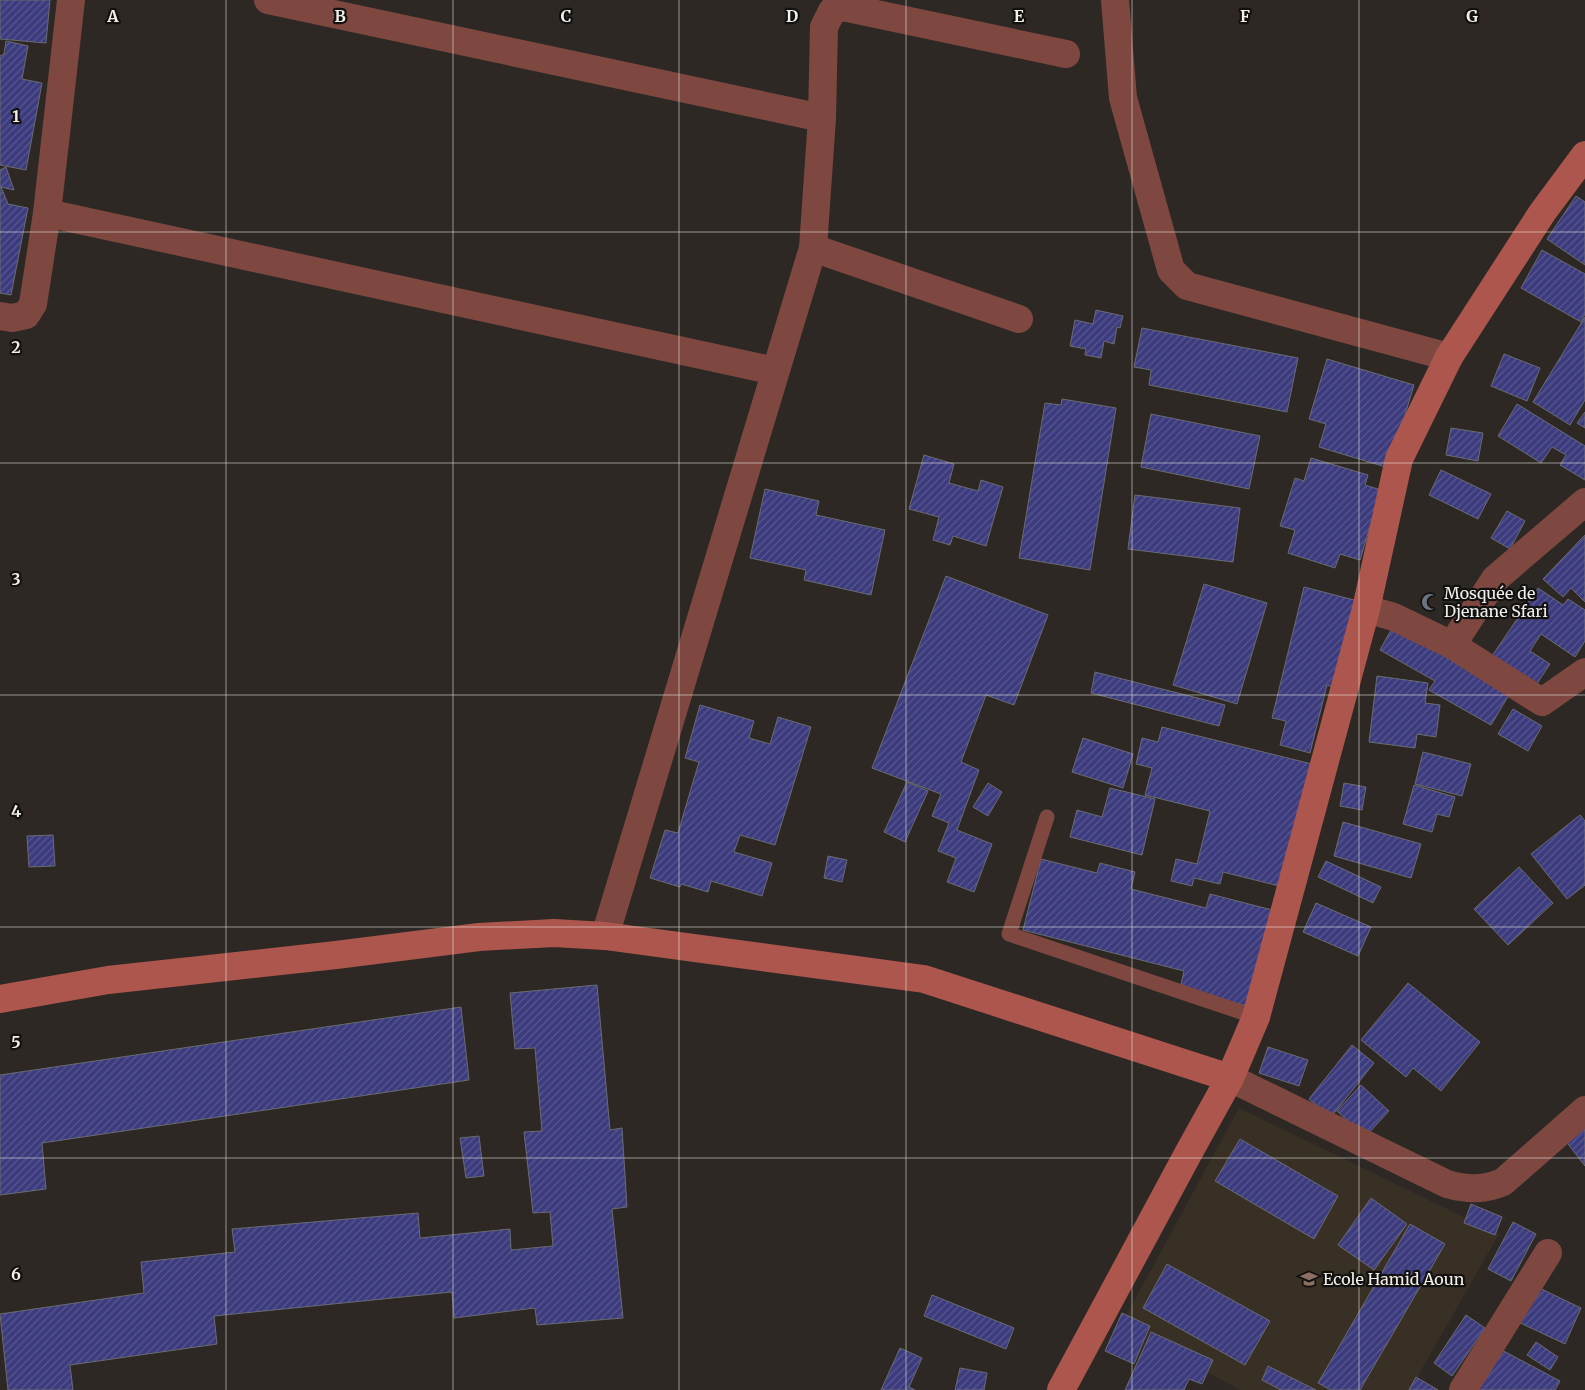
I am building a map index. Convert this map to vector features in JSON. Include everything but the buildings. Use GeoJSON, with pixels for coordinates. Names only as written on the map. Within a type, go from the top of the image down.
{"type":"FeatureCollection","features":[{"type":"Feature","properties":{"kind":"street"},"geometry":{"type":"LineString","coordinates":[[0,316],[12,318],[26,315],[33,304],[47,213],[71,0]]}},
{"type":"Feature","properties":{"kind":"street"},"geometry":{"type":"LineString","coordinates":[[1115,0],[1123,98],[1171,270],[1186,286],[1449,357]]}},
{"type":"Feature","properties":{"kind":"street"},"geometry":{"type":"LineString","coordinates":[[275,1],[822,118]]}},
{"type":"Feature","properties":{"kind":"street"},"geometry":{"type":"LineString","coordinates":[[605,936],[813,248],[822,118],[824,27],[832,11],[843,7],[1066,54]]}},
{"type":"Feature","properties":{"kind":"street"},"geometry":{"type":"LineString","coordinates":[[1061,1390],[1230,1078],[1256,1017],[1366,609],[1399,459],[1449,357],[1542,213],[1585,155]]}},
{"type":"Feature","properties":{"kind":"street"},"geometry":{"type":"LineString","coordinates":[[47,213],[775,371]]}},
{"type":"Feature","properties":{"kind":"street"},"geometry":{"type":"LineString","coordinates":[[813,248],[1019,319]]}},
{"type":"Feature","properties":{"kind":"street"},"geometry":{"type":"LineString","coordinates":[[1452,645],[1495,579],[1585,502]]}},
{"type":"Feature","properties":{"kind":"street"},"geometry":{"type":"LineString","coordinates":[[1366,609],[1394,616],[1452,645],[1542,702],[1585,672]]}},
{"type":"Feature","properties":{"kind":"street"},"geometry":{"type":"LineString","coordinates":[[0,1000],[108,980],[479,938],[554,933],[605,936],[924,979],[1230,1078],[1447,1184],[1461,1188],[1476,1190],[1490,1188],[1503,1182],[1585,1110]]}},
{"type":"Feature","properties":{"kind":"street"},"geometry":{"type":"LineString","coordinates":[[1463,1390],[1548,1253]]}},
{"type":"Feature","properties":{"kind":"lane"},"geometry":{"type":"LineString","coordinates":[[1047,817],[1009,934],[1256,1017]]}},
{"type":"Feature","properties":{"kind":"shaded area","name":"Ecole Hamid Aoun"},"geometry":{"type":"Polygon","coordinates":[[[1239,1108],[1499,1234],[1410,1390],[1240,1390],[1121,1325],[1239,1108]]]}},
{"type":"Feature","properties":{"kind":"place","name":"Mosquée de Djenane Sfari"},"geometry":{"type":"Point","coordinates":[1430,602]}},
{"type":"Feature","properties":{"kind":"place","name":"Ecole Hamid Aoun"},"geometry":{"type":"Point","coordinates":[1309,1279]}}]}
